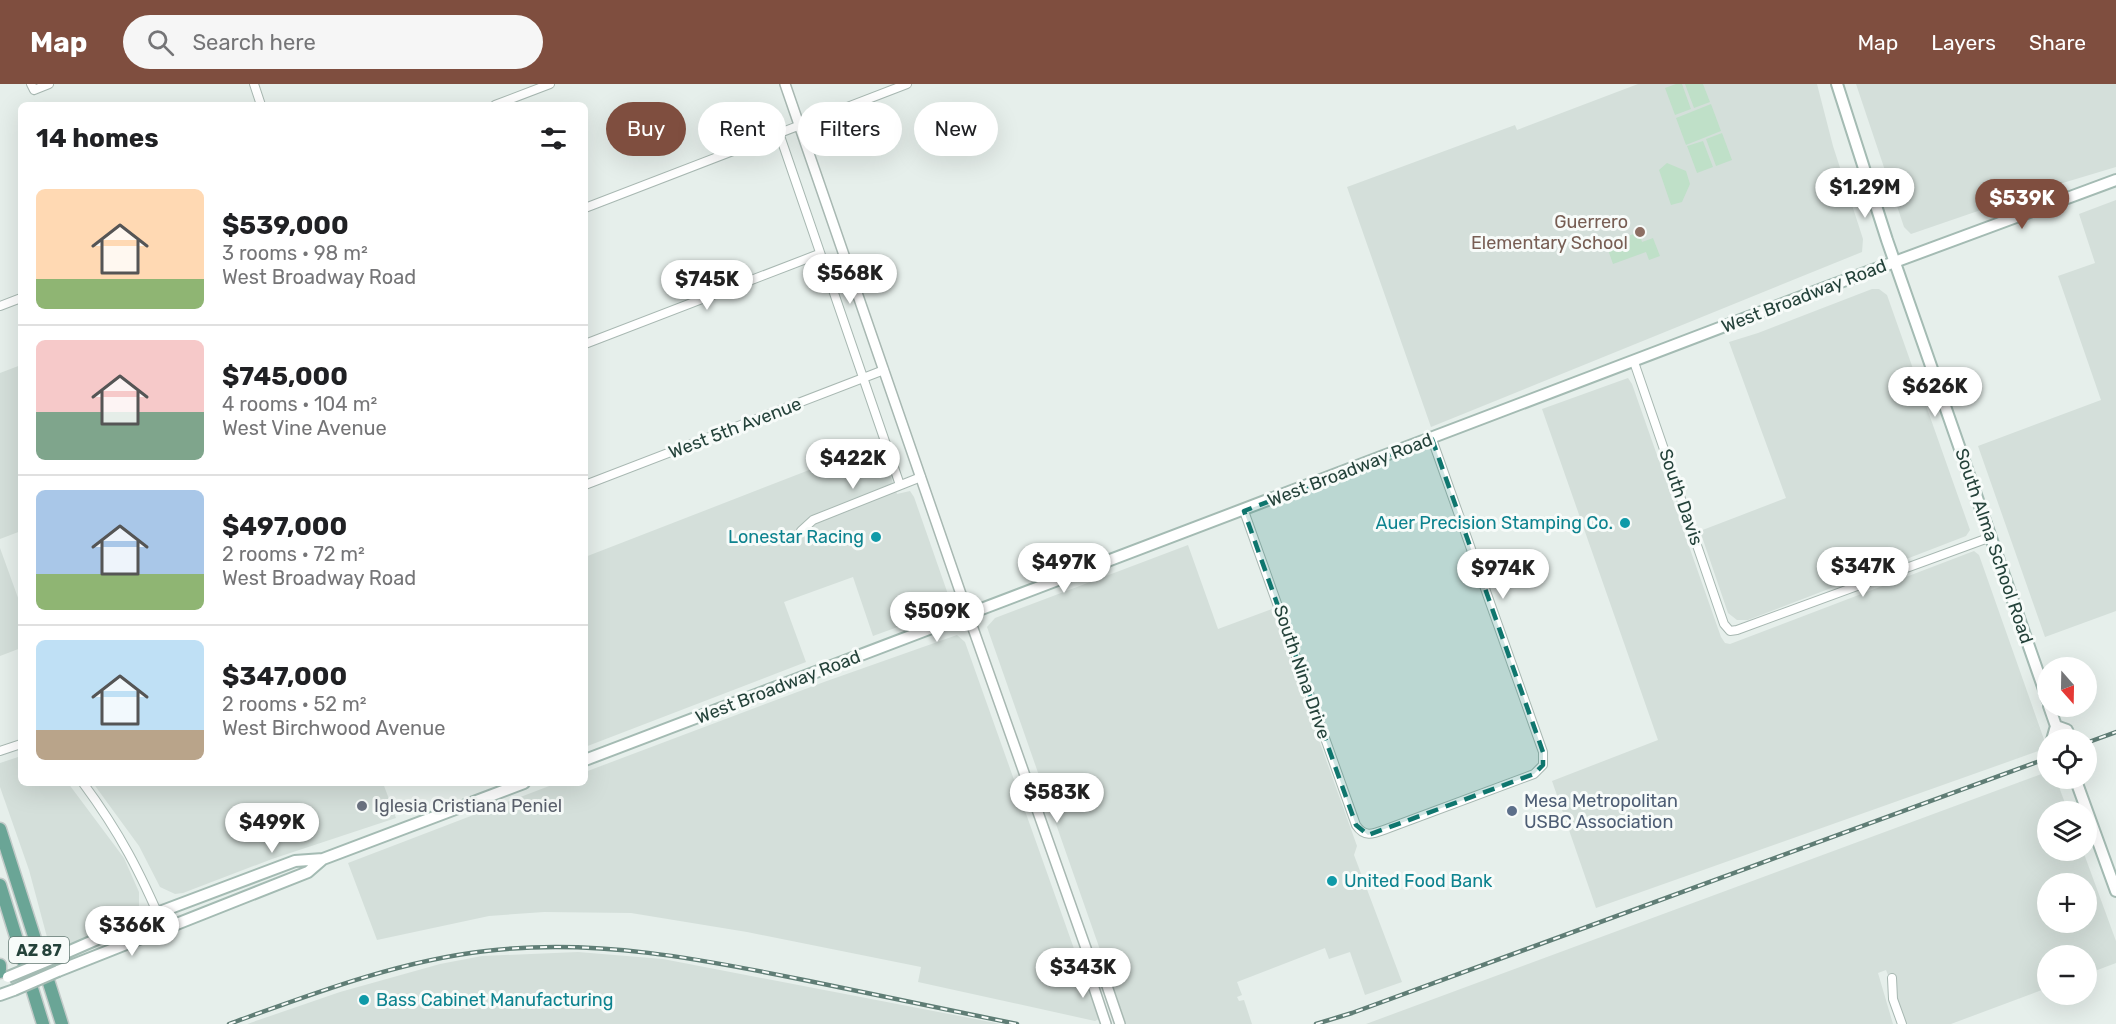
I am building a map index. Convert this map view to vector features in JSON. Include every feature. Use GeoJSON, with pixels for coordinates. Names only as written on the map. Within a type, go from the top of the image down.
{"type":"FeatureCollection","features":[{"type":"Feature","properties":{"kind":"main road","name":"South Alma School Road"},"geometry":{"type":"LineString","coordinates":[[1837,84],[1895,262],[2037,670]]}},
{"type":"Feature","properties":{"kind":"main road","name":"West Broadway Road"},"geometry":{"type":"LineString","coordinates":[[588,759],[2116,180]]}},
{"type":"Feature","properties":{"kind":"main road"},"geometry":{"type":"LineString","coordinates":[[2053,717],[2055,729]]}},
{"type":"Feature","properties":{"kind":"main road"},"geometry":{"type":"LineString","coordinates":[[2056,726],[2064,729]]}},
{"type":"Feature","properties":{"kind":"main road"},"geometry":{"type":"LineString","coordinates":[[0,965],[3,976],[26,969],[158,913],[295,861],[323,859],[513,786]]}},
{"type":"Feature","properties":{"kind":"main road"},"geometry":{"type":"LineString","coordinates":[[2079,789],[2116,891]]}},
{"type":"Feature","properties":{"kind":"main road","name":"AZ 87"},"geometry":{"type":"LineString","coordinates":[[0,829],[62,1024]]}},
{"type":"Feature","properties":{"kind":"main road"},"geometry":{"type":"LineString","coordinates":[[0,995],[308,872],[323,859]]}},
{"type":"Feature","properties":{"kind":"main road","name":"AZ 87"},"geometry":{"type":"LineString","coordinates":[[0,885],[43,1024]]}},
{"type":"Feature","properties":{"kind":"street"},"geometry":{"type":"LineString","coordinates":[[32,87],[49,84]]}},
{"type":"Feature","properties":{"kind":"street"},"geometry":{"type":"LineString","coordinates":[[254,84],[260,102]]}},
{"type":"Feature","properties":{"kind":"street"},"geometry":{"type":"LineString","coordinates":[[503,102],[550,84]]}},
{"type":"Feature","properties":{"kind":"street"},"geometry":{"type":"LineString","coordinates":[[785,84],[798,120]]}},
{"type":"Feature","properties":{"kind":"street"},"geometry":{"type":"LineString","coordinates":[[860,102],[907,84]]}},
{"type":"Feature","properties":{"kind":"street"},"geometry":{"type":"LineString","coordinates":[[588,207],[719,156]]}},
{"type":"Feature","properties":{"kind":"street"},"geometry":{"type":"LineString","coordinates":[[786,156],[900,485]]}},
{"type":"Feature","properties":{"kind":"street"},"geometry":{"type":"LineString","coordinates":[[811,156],[968,616],[1093,968],[1094,988],[1106,1024]]}},
{"type":"Feature","properties":{"kind":"street"},"geometry":{"type":"LineString","coordinates":[[588,343],[819,254]]}},
{"type":"Feature","properties":{"kind":"street"},"geometry":{"type":"LineString","coordinates":[[0,306],[18,299]]}},
{"type":"Feature","properties":{"kind":"street","name":"South Davis"},"geometry":{"type":"LineString","coordinates":[[1634,362],[1722,616],[1730,631],[1990,537]]}},
{"type":"Feature","properties":{"kind":"street","name":"West 5th Avenue"},"geometry":{"type":"LineString","coordinates":[[588,484],[884,370]]}},
{"type":"Feature","properties":{"kind":"street","name":"South Nina Drive"},"geometry":{"type":"LineString","coordinates":[[1244,511],[1356,825],[1361,832],[1368,835],[1534,774],[1543,765],[1543,752],[1432,439]]}},
{"type":"Feature","properties":{"kind":"street"},"geometry":{"type":"LineString","coordinates":[[801,531],[813,520],[921,477]]}},
{"type":"Feature","properties":{"kind":"street"},"geometry":{"type":"LineString","coordinates":[[0,751],[18,745]]}},
{"type":"Feature","properties":{"kind":"street"},"geometry":{"type":"LineString","coordinates":[[85,786],[128,850],[164,928]]}},
{"type":"Feature","properties":{"kind":"street"},"geometry":{"type":"LineString","coordinates":[[1093,968],[1106,983],[1120,1024]]}},
{"type":"Feature","properties":{"kind":"street"},"geometry":{"type":"LineString","coordinates":[[1892,978],[1893,999],[1902,1024]]}},
{"type":"Feature","properties":{"kind":"highlighted area"},"geometry":{"type":"Polygon","coordinates":[[[1432,439],[1543,752],[1543,765],[1534,774],[1368,835],[1356,825],[1244,511],[1432,439]]]}},
{"type":"Feature","properties":{"kind":"shaded area"},"geometry":{"type":"Polygon","coordinates":[[[1638,84],[1817,84],[1833,146],[1863,239],[1862,252],[1431,427],[1347,187],[1515,125],[1517,130],[1638,84]]]}},
{"type":"Feature","properties":{"kind":"shaded area"},"geometry":{"type":"Polygon","coordinates":[[[1856,84],[2116,84],[2116,167],[2036,191],[1911,234],[1904,227],[1856,84]]]}},
{"type":"Feature","properties":{"kind":"shaded area"},"geometry":{"type":"Polygon","coordinates":[[[2116,200],[2116,611],[2045,637],[1978,446],[2101,400],[2058,276],[2095,263],[2079,214],[2116,200]]]}},
{"type":"Feature","properties":{"kind":"shaded area"},"geometry":{"type":"Polygon","coordinates":[[[1872,289],[1879,289],[1887,295],[1970,530],[1966,536],[1748,620],[1737,620],[1728,613],[1700,531],[1786,498],[1729,342],[1872,289]]]}},
{"type":"Feature","properties":{"kind":"shaded area"},"geometry":{"type":"Polygon","coordinates":[[[18,366],[18,532],[0,539],[0,373],[18,366]]]}},
{"type":"Feature","properties":{"kind":"shaded area"},"geometry":{"type":"Polygon","coordinates":[[[1628,378],[1725,643],[1730,644],[1974,551],[1979,555],[2040,729],[2037,729],[2037,752],[1596,908],[1552,781],[1658,740],[1542,409],[1628,378]]]}},
{"type":"Feature","properties":{"kind":"shaded area"},"geometry":{"type":"Polygon","coordinates":[[[879,443],[897,494],[910,491],[914,497],[950,600],[947,609],[873,636],[853,577],[784,602],[806,662],[588,746],[588,556],[879,443]]]}},
{"type":"Feature","properties":{"kind":"shaded area"},"geometry":{"type":"Polygon","coordinates":[[[1188,545],[1218,629],[1272,609],[1357,846],[1354,855],[1402,982],[1365,995],[1350,952],[1329,959],[1325,948],[1237,982],[1242,995],[1237,997],[1239,1001],[1244,1000],[1252,1024],[1126,1024],[987,627],[995,618],[1188,545]]]}},
{"type":"Feature","properties":{"kind":"shaded area"},"geometry":{"type":"Polygon","coordinates":[[[0,548],[18,598],[18,649],[0,656],[0,548]]]}},
{"type":"Feature","properties":{"kind":"shaded area"},"geometry":{"type":"Polygon","coordinates":[[[957,635],[965,642],[1099,1019],[1095,1021],[918,982],[921,967],[747,932],[631,913],[544,912],[489,916],[377,940],[348,863],[549,786],[588,786],[588,771],[824,682],[957,635]]]}},
{"type":"Feature","properties":{"kind":"shaded area"},"geometry":{"type":"Polygon","coordinates":[[[18,757],[18,786],[70,786],[124,858],[139,892],[139,908],[131,918],[51,952],[29,870],[0,787],[0,763],[18,757]]]}},
{"type":"Feature","properties":{"kind":"shaded area"},"geometry":{"type":"Polygon","coordinates":[[[2037,776],[2037,789],[2060,789],[2064,801],[2037,801],[2037,861],[2087,861],[2091,873],[2037,873],[2037,933],[2097,933],[2097,889],[2116,941],[2116,963],[2097,970],[2097,945],[2037,945],[2037,992],[1951,1024],[1907,1024],[1886,970],[1878,973],[1893,1024],[1366,1024],[2037,776]]]}},
{"type":"Feature","properties":{"kind":"shaded area"},"geometry":{"type":"Polygon","coordinates":[[[95,786],[384,786],[396,818],[175,894],[160,887],[139,846],[95,786]]]}},
{"type":"Feature","properties":{"kind":"shaded area"},"geometry":{"type":"Polygon","coordinates":[[[578,952],[663,959],[1001,1024],[247,1024],[340,992],[440,964],[482,956],[578,952]]]}},
{"type":"Feature","properties":{"kind":"green space"},"geometry":{"type":"Polygon","coordinates":[[[1682,84],[1691,109],[1675,115],[1665,88],[1682,84]]]}},
{"type":"Feature","properties":{"kind":"green space"},"geometry":{"type":"Polygon","coordinates":[[[1685,84],[1703,84],[1710,102],[1694,108],[1685,84]]]}},
{"type":"Feature","properties":{"kind":"green space"},"geometry":{"type":"Polygon","coordinates":[[[1711,104],[1721,131],[1686,145],[1676,118],[1711,104]]]}},
{"type":"Feature","properties":{"kind":"green space"},"geometry":{"type":"Polygon","coordinates":[[[1722,133],[1732,160],[1716,166],[1706,139],[1722,133]]]}},
{"type":"Feature","properties":{"kind":"green space"},"geometry":{"type":"Polygon","coordinates":[[[1703,141],[1713,167],[1697,173],[1687,146],[1703,141]]]}},
{"type":"Feature","properties":{"kind":"green space"},"geometry":{"type":"Polygon","coordinates":[[[1667,163],[1686,171],[1690,184],[1682,202],[1671,205],[1659,170],[1667,163]]]}},
{"type":"Feature","properties":{"kind":"green space"},"geometry":{"type":"Polygon","coordinates":[[[1639,232],[1642,242],[1653,238],[1660,256],[1649,260],[1646,252],[1613,264],[1606,244],[1639,232]]]}},
{"type":"Feature","properties":{"kind":"railway"},"geometry":{"type":"LineString","coordinates":[[2097,739],[2116,732]]}},
{"type":"Feature","properties":{"kind":"railway"},"geometry":{"type":"LineString","coordinates":[[1316,1024],[1352,1013],[2037,762]]}},
{"type":"Feature","properties":{"kind":"railway"},"geometry":{"type":"LineString","coordinates":[[229,1024],[356,980],[420,962],[486,951],[568,947],[688,958],[1017,1024]]}},
{"type":"Feature","properties":{"kind":"place","name":"Guerrero Elementary School"},"geometry":{"type":"Point","coordinates":[1640,232]}},
{"type":"Feature","properties":{"kind":"place","name":"Auer Precision Stamping Co."},"geometry":{"type":"Point","coordinates":[1625,523]}},
{"type":"Feature","properties":{"kind":"place","name":"Lonestar Racing"},"geometry":{"type":"Point","coordinates":[876,537]}},
{"type":"Feature","properties":{"kind":"place","name":"Iglesia Cristiana Peniel"},"geometry":{"type":"Point","coordinates":[362,806]}},
{"type":"Feature","properties":{"kind":"place","name":"Mesa Metropolitan USBC Association"},"geometry":{"type":"Point","coordinates":[1512,811]}},
{"type":"Feature","properties":{"kind":"place","name":"United Food Bank"},"geometry":{"type":"Point","coordinates":[1332,881]}},
{"type":"Feature","properties":{"kind":"place","name":"Bass Cabinet Manufacturing"},"geometry":{"type":"Point","coordinates":[364,1000]}}]}
